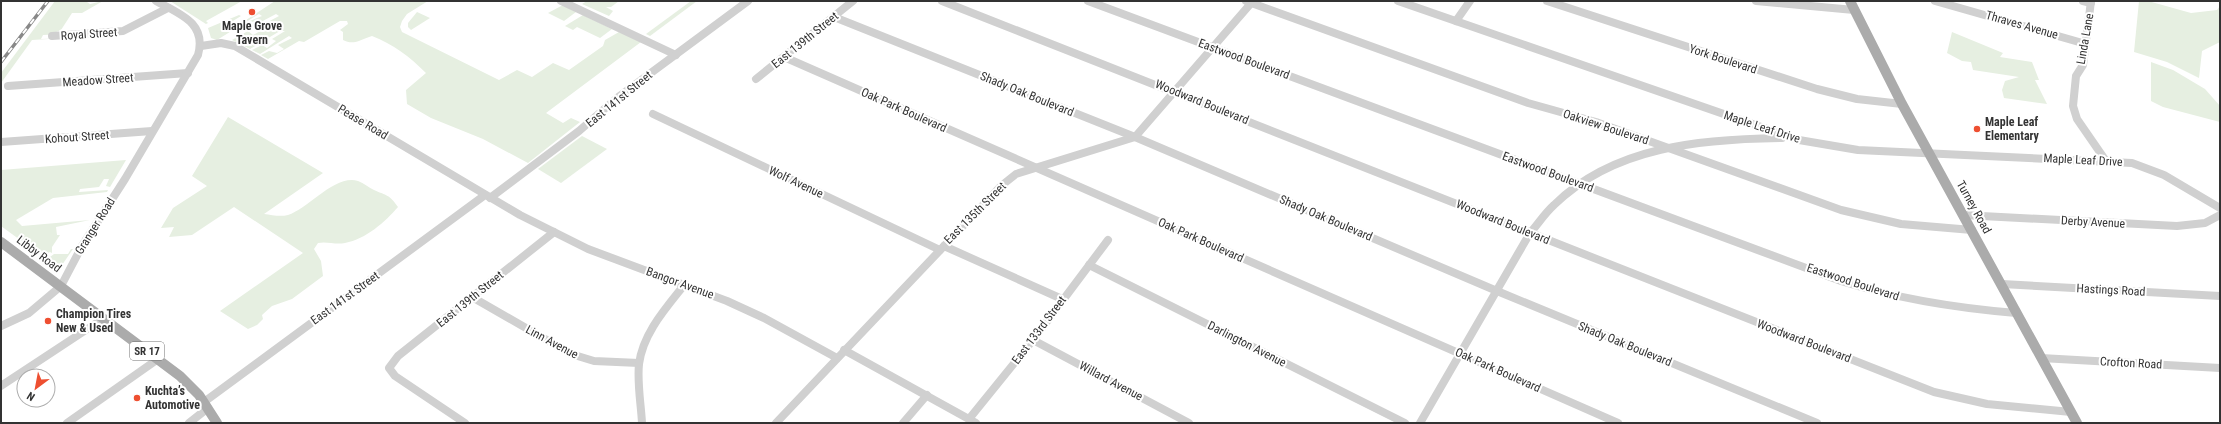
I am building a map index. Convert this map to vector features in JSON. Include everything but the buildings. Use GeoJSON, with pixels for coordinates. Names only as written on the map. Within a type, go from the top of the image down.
{"type":"FeatureCollection","features":[{"type":"Feature","properties":{"kind":"main road","name":"Turney Road"},"geometry":{"type":"LineString","coordinates":[[1850,1],[1902,104],[2078,423]]}},
{"type":"Feature","properties":{"kind":"main road","name":"Libby Road"},"geometry":{"type":"LineString","coordinates":[[1,242],[61,286]]}},
{"type":"Feature","properties":{"kind":"main road","name":"SR 17"},"geometry":{"type":"LineString","coordinates":[[61,286],[182,378],[206,405],[217,423]]}},
{"type":"Feature","properties":{"kind":"street"},"geometry":{"type":"LineString","coordinates":[[156,1],[197,27],[201,34],[202,46]]}},
{"type":"Feature","properties":{"kind":"street"},"geometry":{"type":"LineString","coordinates":[[561,1],[676,54]]}},
{"type":"Feature","properties":{"kind":"street","name":"East 141st Street"},"geometry":{"type":"LineString","coordinates":[[188,423],[206,405],[488,196],[579,131],[606,106],[748,1]]}},
{"type":"Feature","properties":{"kind":"street","name":"East 139th Street"},"geometry":{"type":"LineString","coordinates":[[756,79],[853,1]]}},
{"type":"Feature","properties":{"kind":"street","name":"Woodward Boulevard"},"geometry":{"type":"LineString","coordinates":[[942,1],[1175,91],[1934,392],[1987,404],[2071,412]]}},
{"type":"Feature","properties":{"kind":"street","name":"Eastwood Boulevard"},"geometry":{"type":"LineString","coordinates":[[1088,1],[1869,290],[1940,305],[2016,313]]}},
{"type":"Feature","properties":{"kind":"street","name":"Maple Leaf Drive"},"geometry":{"type":"LineString","coordinates":[[1398,1],[1789,138],[1858,150],[2132,163],[2145,166],[2220,208]]}},
{"type":"Feature","properties":{"kind":"street"},"geometry":{"type":"LineString","coordinates":[[1456,21],[1470,1]]}},
{"type":"Feature","properties":{"kind":"street","name":"York Boulevard"},"geometry":{"type":"LineString","coordinates":[[1547,1],[1817,89],[1857,99],[1902,104]]}},
{"type":"Feature","properties":{"kind":"street"},"geometry":{"type":"LineString","coordinates":[[1756,1],[1854,10]]}},
{"type":"Feature","properties":{"kind":"street","name":"Thraves Avenue"},"geometry":{"type":"LineString","coordinates":[[1935,1],[2086,44]]}},
{"type":"Feature","properties":{"kind":"street"},"geometry":{"type":"LineString","coordinates":[[2083,1],[2091,2]]}},
{"type":"Feature","properties":{"kind":"street"},"geometry":{"type":"LineString","coordinates":[[1135,137],[1213,48],[1250,2]]}},
{"type":"Feature","properties":{"kind":"street","name":"Oakview Boulevard"},"geometry":{"type":"LineString","coordinates":[[1250,2],[1528,103],[1596,122],[1856,214],[1901,224],[1972,230]]}},
{"type":"Feature","properties":{"kind":"street","name":"Linda Lane"},"geometry":{"type":"LineString","coordinates":[[2091,2],[2083,65],[2076,76],[2073,106],[2077,119],[2106,161]]}},
{"type":"Feature","properties":{"kind":"street","name":"Royal Street"},"geometry":{"type":"LineString","coordinates":[[52,36],[123,31],[168,8]]}},
{"type":"Feature","properties":{"kind":"street","name":"Shady Oak Boulevard"},"geometry":{"type":"LineString","coordinates":[[834,17],[1135,137],[1497,291],[1817,423]]}},
{"type":"Feature","properties":{"kind":"street","name":"Pease Road"},"geometry":{"type":"LineString","coordinates":[[202,46],[221,43],[235,46],[520,215]]}},
{"type":"Feature","properties":{"kind":"street","name":"Granger Road"},"geometry":{"type":"LineString","coordinates":[[61,286],[82,246],[188,73],[202,46]]}},
{"type":"Feature","properties":{"kind":"street","name":"Oak Park Boulevard"},"geometry":{"type":"LineString","coordinates":[[784,57],[1618,423]]}},
{"type":"Feature","properties":{"kind":"street","name":"Meadow Street"},"geometry":{"type":"LineString","coordinates":[[8,86],[188,73]]}},
{"type":"Feature","properties":{"kind":"street","name":"Wolf Avenue"},"geometry":{"type":"LineString","coordinates":[[653,114],[942,248],[1062,299]]}},
{"type":"Feature","properties":{"kind":"street","name":"Kohout Street"},"geometry":{"type":"LineString","coordinates":[[1,142],[152,132]]}},
{"type":"Feature","properties":{"kind":"street","name":"East 135th Street"},"geometry":{"type":"LineString","coordinates":[[776,423],[1001,186],[1016,174],[1135,137]]}},
{"type":"Feature","properties":{"kind":"street"},"geometry":{"type":"LineString","coordinates":[[1420,423],[1530,233],[1548,210],[1580,183],[1626,159],[1664,147],[1729,138],[1789,138]]}},
{"type":"Feature","properties":{"kind":"street","name":"Derby Avenue"},"geometry":{"type":"LineString","coordinates":[[1963,215],[2176,226],[2197,225],[2213,221],[2220,214]]}},
{"type":"Feature","properties":{"kind":"street","name":"Bangor Avenue"},"geometry":{"type":"LineString","coordinates":[[520,215],[588,249],[685,284],[764,318],[837,358]]}},
{"type":"Feature","properties":{"kind":"street","name":"East 139th Street"},"geometry":{"type":"LineString","coordinates":[[464,423],[395,376],[390,368],[398,356],[554,232]]}},
{"type":"Feature","properties":{"kind":"street","name":"East 133rd Street"},"geometry":{"type":"LineString","coordinates":[[973,421],[1062,299],[1108,240]]}},
{"type":"Feature","properties":{"kind":"street","name":"Darlington Avenue"},"geometry":{"type":"LineString","coordinates":[[1089,265],[1405,423]]}},
{"type":"Feature","properties":{"kind":"street"},"geometry":{"type":"LineString","coordinates":[[642,423],[639,363],[648,338],[658,318],[685,284]]}},
{"type":"Feature","properties":{"kind":"street","name":"Hastings Road"},"geometry":{"type":"LineString","coordinates":[[2002,284],[2220,296]]}},
{"type":"Feature","properties":{"kind":"street"},"geometry":{"type":"LineString","coordinates":[[1,326],[25,315],[61,286]]}},
{"type":"Feature","properties":{"kind":"street","name":"Linn Avenue"},"geometry":{"type":"LineString","coordinates":[[472,297],[571,354],[594,361],[639,363]]}},
{"type":"Feature","properties":{"kind":"street"},"geometry":{"type":"LineString","coordinates":[[1,386],[104,318]]}},
{"type":"Feature","properties":{"kind":"street","name":"Willard Avenue"},"geometry":{"type":"LineString","coordinates":[[1033,340],[1189,423]]}},
{"type":"Feature","properties":{"kind":"street"},"geometry":{"type":"LineString","coordinates":[[844,350],[973,421]]}},
{"type":"Feature","properties":{"kind":"street","name":"Crofton Road"},"geometry":{"type":"LineString","coordinates":[[2041,358],[2220,368]]}},
{"type":"Feature","properties":{"kind":"street"},"geometry":{"type":"LineString","coordinates":[[67,423],[158,359]]}},
{"type":"Feature","properties":{"kind":"street"},"geometry":{"type":"LineString","coordinates":[[903,423],[927,395]]}},
{"type":"Feature","properties":{"kind":"shaded area"},"geometry":{"type":"Polygon","coordinates":[[[55,1],[89,1],[87,2],[90,4],[103,1],[82,13],[72,13],[61,30],[51,34],[64,34],[43,35],[41,39],[65,38],[32,40],[1,83],[1,73],[55,1]]]}},
{"type":"Feature","properties":{"kind":"shaded area"},"geometry":{"type":"Polygon","coordinates":[[[170,1],[242,1],[206,21],[208,23],[206,24],[170,1]]]}},
{"type":"Feature","properties":{"kind":"shaded area"},"geometry":{"type":"Polygon","coordinates":[[[275,1],[428,1],[407,14],[400,27],[402,32],[499,80],[517,70],[532,77],[553,63],[569,70],[603,46],[605,40],[619,32],[641,42],[546,113],[563,123],[571,118],[580,122],[528,163],[483,139],[431,118],[407,104],[406,90],[426,73],[401,52],[372,36],[354,42],[347,42],[343,40],[343,32],[340,30],[348,24],[347,21],[340,21],[304,42],[299,41],[268,59],[261,55],[269,51],[277,53],[284,49],[278,45],[292,38],[289,36],[260,54],[252,50],[262,45],[267,48],[276,41],[272,39],[285,31],[280,31],[250,49],[232,40],[248,31],[253,35],[264,29],[262,28],[266,26],[264,24],[279,16],[276,14],[257,24],[251,21],[245,23],[262,16],[259,14],[217,40],[211,38],[208,28],[239,15],[241,16],[228,24],[233,22],[237,26],[275,1]]]}},
{"type":"Feature","properties":{"kind":"shaded area"},"geometry":{"type":"Polygon","coordinates":[[[587,1],[619,1],[611,7],[606,7],[613,11],[609,16],[582,4],[587,1]]]}},
{"type":"Feature","properties":{"kind":"shaded area"},"geometry":{"type":"Polygon","coordinates":[[[691,1],[697,1],[650,36],[646,34],[691,1]]]}},
{"type":"Feature","properties":{"kind":"shaded area"},"geometry":{"type":"Polygon","coordinates":[[[2139,1],[2148,1],[2191,13],[2217,10],[2220,6],[2220,42],[2202,51],[2199,78],[2167,62],[2134,52],[2139,1]]]}},
{"type":"Feature","properties":{"kind":"shaded area"},"geometry":{"type":"Polygon","coordinates":[[[563,5],[576,12],[564,21],[548,13],[563,5]]]}},
{"type":"Feature","properties":{"kind":"shaded area"},"geometry":{"type":"Polygon","coordinates":[[[417,12],[430,18],[411,30],[408,27],[408,23],[417,12]]]}},
{"type":"Feature","properties":{"kind":"shaded area"},"geometry":{"type":"Polygon","coordinates":[[[583,15],[612,29],[600,38],[577,27],[573,30],[565,26],[583,15]]]}},
{"type":"Feature","properties":{"kind":"shaded area"},"geometry":{"type":"Polygon","coordinates":[[[1952,32],[2003,53],[2000,57],[2032,62],[2039,80],[2035,80],[2047,104],[2004,98],[2002,90],[2005,81],[2019,77],[1973,70],[1971,62],[1962,61],[1947,53],[1952,32]]]}},
{"type":"Feature","properties":{"kind":"shaded area"},"geometry":{"type":"Polygon","coordinates":[[[2151,62],[2173,70],[2205,89],[2220,106],[2220,122],[2163,107],[2151,101],[2151,62]]]}},
{"type":"Feature","properties":{"kind":"shaded area"},"geometry":{"type":"Polygon","coordinates":[[[228,117],[323,173],[264,214],[279,216],[296,212],[331,187],[349,180],[358,181],[388,196],[398,207],[381,224],[360,238],[345,243],[318,243],[314,249],[321,261],[323,276],[292,299],[272,306],[262,315],[263,319],[257,325],[248,329],[220,311],[303,253],[234,207],[192,235],[169,237],[174,227],[161,228],[173,208],[207,186],[192,176],[228,117]]]}},
{"type":"Feature","properties":{"kind":"shaded area"},"geometry":{"type":"Polygon","coordinates":[[[582,136],[607,149],[561,183],[538,169],[582,136]]]}},
{"type":"Feature","properties":{"kind":"shaded area"},"geometry":{"type":"Polygon","coordinates":[[[126,160],[110,187],[106,186],[109,179],[104,179],[99,187],[80,189],[79,192],[108,190],[107,192],[53,198],[16,220],[22,226],[90,220],[56,227],[57,235],[60,235],[52,247],[52,253],[50,252],[42,256],[1,226],[1,170],[126,160]]]}},
{"type":"Feature","properties":{"kind":"shaded area"},"geometry":{"type":"Polygon","coordinates":[[[71,249],[73,249],[62,265],[54,266],[46,260],[54,254],[68,254],[71,249]]]}},
{"type":"Feature","properties":{"kind":"railway"},"geometry":{"type":"LineString","coordinates":[[1,62],[48,1]]}},
{"type":"Feature","properties":{"kind":"place","name":"Maple Grove Tavern"},"geometry":{"type":"Point","coordinates":[252,12]}},
{"type":"Feature","properties":{"kind":"place","name":"Maple Leaf Elementary"},"geometry":{"type":"Point","coordinates":[1977,129]}},
{"type":"Feature","properties":{"kind":"place","name":"Champion Tires New & Used"},"geometry":{"type":"Point","coordinates":[48,321]}},
{"type":"Feature","properties":{"kind":"place","name":"Kuchta’s Automotive"},"geometry":{"type":"Point","coordinates":[137,398]}}]}
